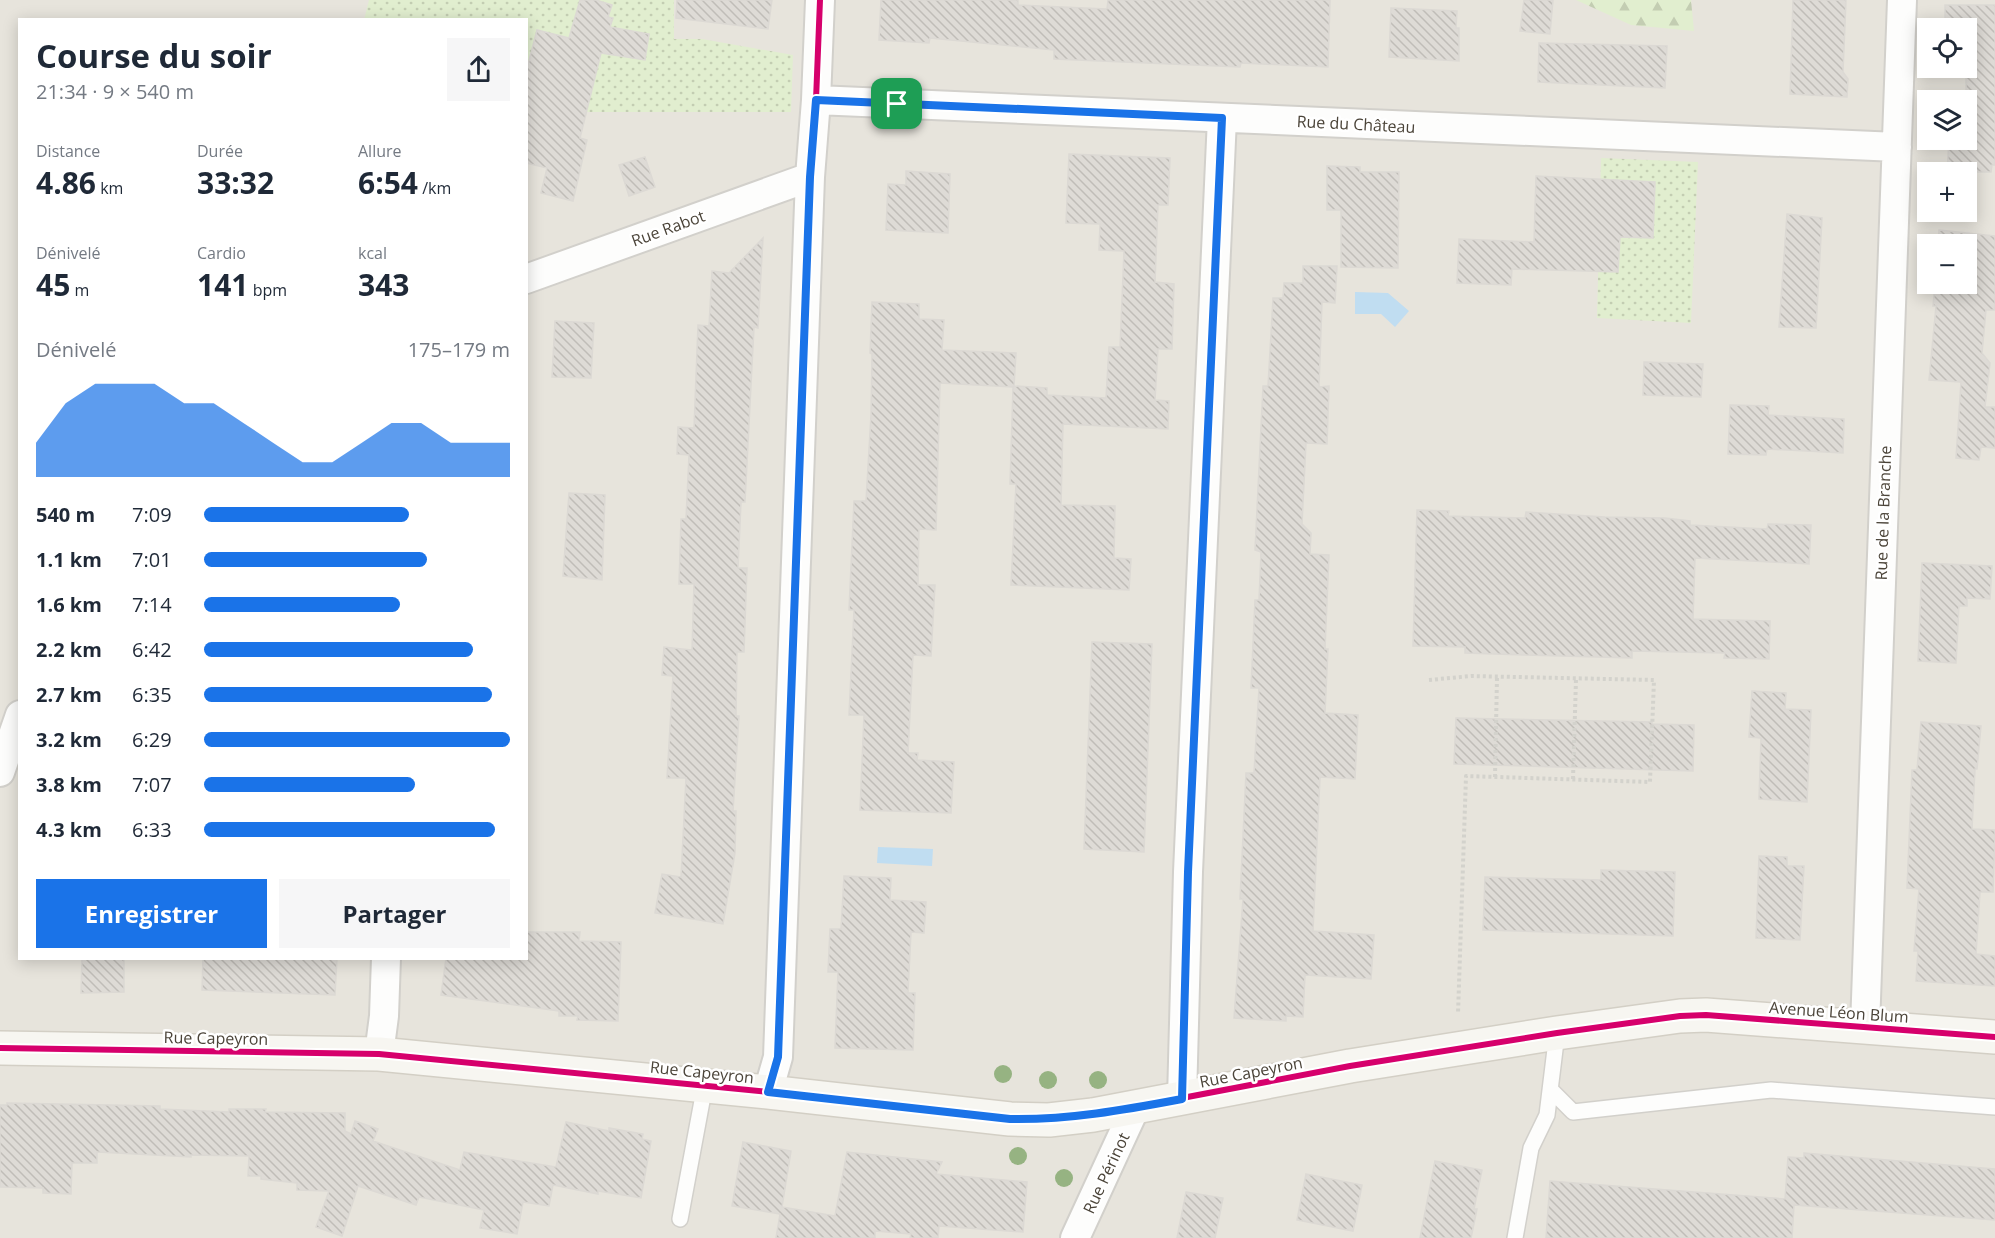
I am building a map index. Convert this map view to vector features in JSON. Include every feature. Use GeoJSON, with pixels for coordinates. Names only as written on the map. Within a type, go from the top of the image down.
{"type":"FeatureCollection","features":[{"type":"Feature","properties":{"kind":"street"},"geometry":{"type":"LineString","coordinates":[[768,1092],[778,1057],[810,177],[820,0]]}},
{"type":"Feature","properties":{"kind":"street","name":"Rue de la Branche"},"geometry":{"type":"LineString","coordinates":[[1865,1027],[1902,0]]}},
{"type":"Feature","properties":{"kind":"street","name":"Rue du Château"},"geometry":{"type":"LineString","coordinates":[[816,100],[1897,147]]}},
{"type":"Feature","properties":{"kind":"street"},"geometry":{"type":"LineString","coordinates":[[1182,1099],[1188,872],[1222,118]]}},
{"type":"Feature","properties":{"kind":"street","name":"Rue Rabot"},"geometry":{"type":"LineString","coordinates":[[528,278],[810,177]]}},
{"type":"Feature","properties":{"kind":"street"},"geometry":{"type":"LineString","coordinates":[[0,772],[18,721]]}},
{"type":"Feature","properties":{"kind":"street"},"geometry":{"type":"LineString","coordinates":[[380,1054],[386,960]]}},
{"type":"Feature","properties":{"kind":"street","name":"Avenue Léon Blum"},"geometry":{"type":"LineString","coordinates":[[1680,1016],[1706,1015],[1995,1038]]}},
{"type":"Feature","properties":{"kind":"street","name":"Rue Capeyron"},"geometry":{"type":"LineString","coordinates":[[0,1048],[380,1054],[705,1085],[1010,1119],[1049,1120],[1135,1108],[1350,1066],[1680,1016]]}},
{"type":"Feature","properties":{"kind":"street","name":"Rue Périnot"},"geometry":{"type":"LineString","coordinates":[[1075,1238],[1135,1108]]}},
{"type":"Feature","properties":{"kind":"lane"},"geometry":{"type":"LineString","coordinates":[[1515,1238],[1531,1148],[1547,1115],[1557,1033]]}},
{"type":"Feature","properties":{"kind":"lane","name":"Rue Capeyron"},"geometry":{"type":"LineString","coordinates":[[680,1219],[705,1085]]}},
{"type":"Feature","properties":{"kind":"lane"},"geometry":{"type":"LineString","coordinates":[[1551,1090],[1573,1112],[1771,1090],[1995,1107]]}},
{"type":"Feature","properties":{"kind":"path"},"geometry":{"type":"LineString","coordinates":[[1430,680],[1471,676],[1654,680],[1650,782],[1466,776],[1460,1014],[1448,1015]]}},
{"type":"Feature","properties":{"kind":"path"},"geometry":{"type":"LineString","coordinates":[[1495,777],[1497,677]]}},
{"type":"Feature","properties":{"kind":"path"},"geometry":{"type":"LineString","coordinates":[[1573,779],[1576,679]]}},
{"type":"Feature","properties":{"kind":"shaded area"},"geometry":{"type":"Polygon","coordinates":[[[0,0],[1995,0],[1995,1238],[0,1238],[0,0]]]}},
{"type":"Feature","properties":{"kind":"green space"},"geometry":{"type":"Polygon","coordinates":[[[369,0],[674,0],[674,39],[702,39],[793,55],[791,112],[571,112],[528,116],[528,18],[364,18],[369,0]]]}},
{"type":"Feature","properties":{"kind":"green space"},"geometry":{"type":"Polygon","coordinates":[[[1576,0],[1691,0],[1694,31],[1631,25],[1576,0]]]}},
{"type":"Feature","properties":{"kind":"green space"},"geometry":{"type":"Polygon","coordinates":[[[1601,158],[1698,162],[1691,323],[1597,318],[1601,158]]]}},
{"type":"Feature","properties":{"kind":"water"},"geometry":{"type":"Polygon","coordinates":[[[1355,292],[1388,293],[1409,311],[1395,327],[1381,314],[1355,314],[1355,292]]]}},
{"type":"Feature","properties":{"kind":"water"},"geometry":{"type":"Polygon","coordinates":[[[878,847],[933,849],[932,866],[877,863],[878,847]]]}},
{"type":"Feature","properties":{"kind":"building"},"geometry":{"type":"Polygon","coordinates":[[[580,0],[596,0],[612,5],[608,17],[613,18],[610,27],[649,34],[645,60],[601,53],[580,138],[587,140],[573,201],[541,193],[547,168],[528,163],[528,64],[537,30],[569,38],[580,0]]]}},
{"type":"Feature","properties":{"kind":"building"},"geometry":{"type":"Polygon","coordinates":[[[677,0],[772,0],[768,29],[676,18],[677,0]]]}},
{"type":"Feature","properties":{"kind":"building"},"geometry":{"type":"Polygon","coordinates":[[[881,0],[1018,0],[1018,5],[1107,9],[1108,0],[1330,0],[1328,67],[1241,63],[1240,67],[1054,59],[1054,50],[930,38],[929,43],[879,40],[881,0]]]}},
{"type":"Feature","properties":{"kind":"building"},"geometry":{"type":"Polygon","coordinates":[[[1524,0],[1553,0],[1550,34],[1520,31],[1524,0]]]}},
{"type":"Feature","properties":{"kind":"building"},"geometry":{"type":"Polygon","coordinates":[[[1793,0],[1846,0],[1843,72],[1848,79],[1847,97],[1790,94],[1793,0]]]}},
{"type":"Feature","properties":{"kind":"building"},"geometry":{"type":"Polygon","coordinates":[[[1945,5],[1995,5],[1995,165],[1992,165],[1991,172],[1977,172],[1977,162],[1948,162],[1948,150],[1977,150],[1977,90],[1966,90],[1966,78],[1977,78],[1977,18],[1945,18],[1945,5]]]}},
{"type":"Feature","properties":{"kind":"building"},"geometry":{"type":"Polygon","coordinates":[[[1391,8],[1457,11],[1459,61],[1389,57],[1391,8]]]}},
{"type":"Feature","properties":{"kind":"building"},"geometry":{"type":"Polygon","coordinates":[[[1539,43],[1667,46],[1665,88],[1538,82],[1539,43]]]}},
{"type":"Feature","properties":{"kind":"building"},"geometry":{"type":"Polygon","coordinates":[[[1069,154],[1170,158],[1168,205],[1158,205],[1155,282],[1174,284],[1172,349],[1158,349],[1155,400],[1169,401],[1168,429],[1063,424],[1061,505],[1115,506],[1114,558],[1131,559],[1129,590],[1011,585],[1016,484],[1010,484],[1013,387],[940,383],[936,530],[919,529],[918,585],[935,585],[931,656],[913,655],[908,753],[918,753],[917,760],[954,762],[951,813],[860,810],[864,715],[849,715],[854,610],[849,610],[854,501],[866,501],[871,415],[872,302],[919,304],[919,319],[944,320],[942,350],[1016,353],[1014,386],[1047,388],[1047,395],[1106,398],[1109,347],[1120,347],[1124,251],[1099,250],[1100,224],[1066,223],[1069,154]]]}},
{"type":"Feature","properties":{"kind":"building"},"geometry":{"type":"Polygon","coordinates":[[[645,157],[655,187],[629,196],[619,165],[645,157]]]}},
{"type":"Feature","properties":{"kind":"building"},"geometry":{"type":"Polygon","coordinates":[[[1327,166],[1360,167],[1360,172],[1399,172],[1398,268],[1341,267],[1341,210],[1327,210],[1327,166]]]}},
{"type":"Feature","properties":{"kind":"building"},"geometry":{"type":"Polygon","coordinates":[[[906,171],[950,174],[948,233],[886,230],[888,184],[906,185],[906,171]]]}},
{"type":"Feature","properties":{"kind":"building"},"geometry":{"type":"Polygon","coordinates":[[[1536,176],[1655,182],[1653,238],[1620,237],[1618,272],[1512,269],[1511,285],[1457,283],[1459,239],[1534,242],[1536,176]]]}},
{"type":"Feature","properties":{"kind":"building"},"geometry":{"type":"Polygon","coordinates":[[[1787,214],[1822,218],[1816,328],[1779,327],[1787,214]]]}},
{"type":"Feature","properties":{"kind":"building"},"geometry":{"type":"Polygon","coordinates":[[[1939,230],[1976,234],[1939,234],[1939,230]]]}},
{"type":"Feature","properties":{"kind":"building"},"geometry":{"type":"Polygon","coordinates":[[[1977,234],[1995,236],[1995,310],[1986,310],[1982,353],[1990,363],[1985,407],[1995,407],[1995,448],[1981,447],[1979,460],[1956,458],[1961,382],[1929,380],[1936,306],[1933,306],[1934,294],[1977,294],[1977,234]]]}},
{"type":"Feature","properties":{"kind":"building"},"geometry":{"type":"Polygon","coordinates":[[[763,238],[758,328],[754,327],[745,502],[741,502],[738,568],[747,568],[744,652],[737,652],[736,716],[739,716],[733,811],[736,811],[735,853],[723,924],[655,913],[662,874],[681,877],[686,778],[667,778],[673,676],[662,675],[664,647],[692,650],[694,584],[679,584],[681,519],[686,519],[689,455],[677,454],[678,427],[694,428],[698,325],[709,326],[712,271],[729,273],[763,238]]]}},
{"type":"Feature","properties":{"kind":"building"},"geometry":{"type":"Polygon","coordinates":[[[1303,266],[1337,266],[1335,303],[1322,302],[1319,387],[1329,386],[1327,444],[1306,443],[1302,524],[1311,533],[1310,554],[1329,555],[1325,713],[1358,715],[1355,779],[1320,777],[1313,931],[1374,935],[1371,979],[1305,975],[1303,1017],[1286,1016],[1286,1021],[1234,1018],[1243,899],[1240,899],[1246,773],[1254,773],[1259,688],[1251,688],[1255,600],[1259,600],[1261,552],[1255,550],[1263,386],[1268,386],[1273,298],[1283,298],[1284,283],[1303,283],[1303,266]]]}},
{"type":"Feature","properties":{"kind":"building"},"geometry":{"type":"Polygon","coordinates":[[[555,321],[594,323],[591,378],[552,377],[555,321]]]}},
{"type":"Feature","properties":{"kind":"building"},"geometry":{"type":"Polygon","coordinates":[[[1644,362],[1703,364],[1701,397],[1643,395],[1644,362]]]}},
{"type":"Feature","properties":{"kind":"building"},"geometry":{"type":"Polygon","coordinates":[[[1730,405],[1769,406],[1768,415],[1844,419],[1843,453],[1767,449],[1766,455],[1728,454],[1730,405]]]}},
{"type":"Feature","properties":{"kind":"building"},"geometry":{"type":"Polygon","coordinates":[[[569,493],[605,495],[602,580],[563,576],[569,493]]]}},
{"type":"Feature","properties":{"kind":"building"},"geometry":{"type":"Polygon","coordinates":[[[1417,510],[1449,511],[1448,516],[1525,518],[1526,512],[1665,518],[1690,521],[1690,525],[1767,529],[1768,524],[1811,525],[1809,564],[1695,558],[1693,619],[1770,621],[1769,659],[1724,658],[1725,653],[1632,651],[1632,658],[1465,653],[1465,647],[1413,646],[1417,510]]]}},
{"type":"Feature","properties":{"kind":"building"},"geometry":{"type":"Polygon","coordinates":[[[1922,563],[1992,566],[1990,599],[1967,598],[1967,606],[1959,606],[1956,663],[1918,661],[1922,563]]]}},
{"type":"Feature","properties":{"kind":"building"},"geometry":{"type":"Polygon","coordinates":[[[1092,642],[1152,644],[1144,852],[1084,849],[1092,642]]]}},
{"type":"Feature","properties":{"kind":"building"},"geometry":{"type":"Polygon","coordinates":[[[1752,691],[1786,693],[1785,709],[1811,710],[1807,802],[1759,799],[1761,738],[1749,737],[1752,691]]]}},
{"type":"Feature","properties":{"kind":"building"},"geometry":{"type":"Polygon","coordinates":[[[1456,718],[1694,725],[1693,771],[1454,764],[1456,718]]]}},
{"type":"Feature","properties":{"kind":"building"},"geometry":{"type":"Polygon","coordinates":[[[1921,722],[1981,726],[1977,769],[1975,769],[1972,829],[1995,830],[1995,834],[1993,892],[1980,892],[1976,954],[1995,956],[1995,986],[1916,981],[1918,951],[1914,951],[1919,889],[1907,888],[1912,770],[1917,770],[1921,722]]]}},
{"type":"Feature","properties":{"kind":"building"},"geometry":{"type":"Polygon","coordinates":[[[1759,856],[1787,857],[1787,866],[1804,866],[1800,940],[1756,938],[1759,856]]]}},
{"type":"Feature","properties":{"kind":"building"},"geometry":{"type":"Polygon","coordinates":[[[1601,870],[1675,872],[1673,936],[1483,930],[1485,877],[1601,880],[1601,870]]]}},
{"type":"Feature","properties":{"kind":"building"},"geometry":{"type":"Polygon","coordinates":[[[844,876],[891,878],[890,900],[926,902],[924,933],[911,932],[908,993],[915,993],[913,1050],[835,1048],[838,972],[828,972],[830,929],[841,929],[844,876]]]}},
{"type":"Feature","properties":{"kind":"building"},"geometry":{"type":"Polygon","coordinates":[[[528,932],[580,932],[579,941],[621,942],[618,1021],[577,1020],[578,1016],[559,1016],[559,1011],[441,995],[446,960],[528,960],[528,932]]]}},
{"type":"Feature","properties":{"kind":"building"},"geometry":{"type":"Polygon","coordinates":[[[82,960],[124,960],[124,992],[81,993],[82,960]]]}},
{"type":"Feature","properties":{"kind":"building"},"geometry":{"type":"Polygon","coordinates":[[[203,960],[337,960],[335,995],[202,990],[203,960]]]}},
{"type":"Feature","properties":{"kind":"building"},"geometry":{"type":"Polygon","coordinates":[[[7,1103],[160,1106],[160,1109],[229,1112],[229,1109],[266,1109],[265,1112],[345,1113],[345,1131],[351,1134],[355,1121],[378,1129],[373,1141],[460,1170],[464,1152],[556,1167],[566,1122],[609,1131],[609,1128],[643,1134],[642,1139],[651,1141],[641,1198],[598,1191],[598,1194],[553,1185],[549,1206],[523,1202],[517,1234],[480,1228],[484,1210],[419,1197],[416,1205],[358,1186],[342,1236],[316,1227],[329,1191],[297,1190],[297,1183],[261,1179],[261,1176],[248,1176],[249,1156],[191,1155],[191,1157],[97,1152],[97,1163],[72,1163],[71,1194],[43,1193],[43,1188],[0,1187],[0,1105],[7,1105],[7,1103]]]}},
{"type":"Feature","properties":{"kind":"building"},"geometry":{"type":"Polygon","coordinates":[[[743,1142],[791,1151],[782,1207],[835,1216],[847,1152],[942,1162],[936,1174],[1027,1182],[1023,1232],[939,1226],[938,1238],[910,1238],[911,1234],[875,1231],[875,1238],[776,1238],[780,1214],[732,1206],[743,1142]]]}},
{"type":"Feature","properties":{"kind":"building"},"geometry":{"type":"Polygon","coordinates":[[[1804,1153],[1995,1169],[1995,1220],[1794,1205],[1792,1238],[1546,1238],[1550,1181],[1785,1199],[1788,1157],[1804,1158],[1804,1153]]]}},
{"type":"Feature","properties":{"kind":"building"},"geometry":{"type":"Polygon","coordinates":[[[1435,1161],[1482,1170],[1471,1238],[1420,1238],[1435,1161]]]}},
{"type":"Feature","properties":{"kind":"building"},"geometry":{"type":"Polygon","coordinates":[[[1306,1174],[1362,1185],[1353,1231],[1297,1220],[1306,1174]]]}},
{"type":"Feature","properties":{"kind":"building"},"geometry":{"type":"Polygon","coordinates":[[[1186,1192],[1223,1198],[1215,1238],[1177,1238],[1186,1192]]]}},
{"type":"Feature","properties":{"kind":"cycle path"},"geometry":{"type":"LineString","coordinates":[[768,1092],[778,1057],[810,177],[820,0]]}},
{"type":"Feature","properties":{"kind":"cycle path"},"geometry":{"type":"LineString","coordinates":[[0,1048],[379,1054],[768,1092],[1010,1119],[1049,1120],[1093,1115],[1350,1066],[1680,1016],[1706,1015],[1995,1037]]}},
{"type":"Feature","properties":{"kind":"route"},"geometry":{"type":"LineString","coordinates":[[816,100],[897,104],[1222,118],[1188,872],[1182,1099],[1093,1115],[1049,1120],[972,1116],[768,1092],[778,1057],[810,177],[816,100]]}}]}
